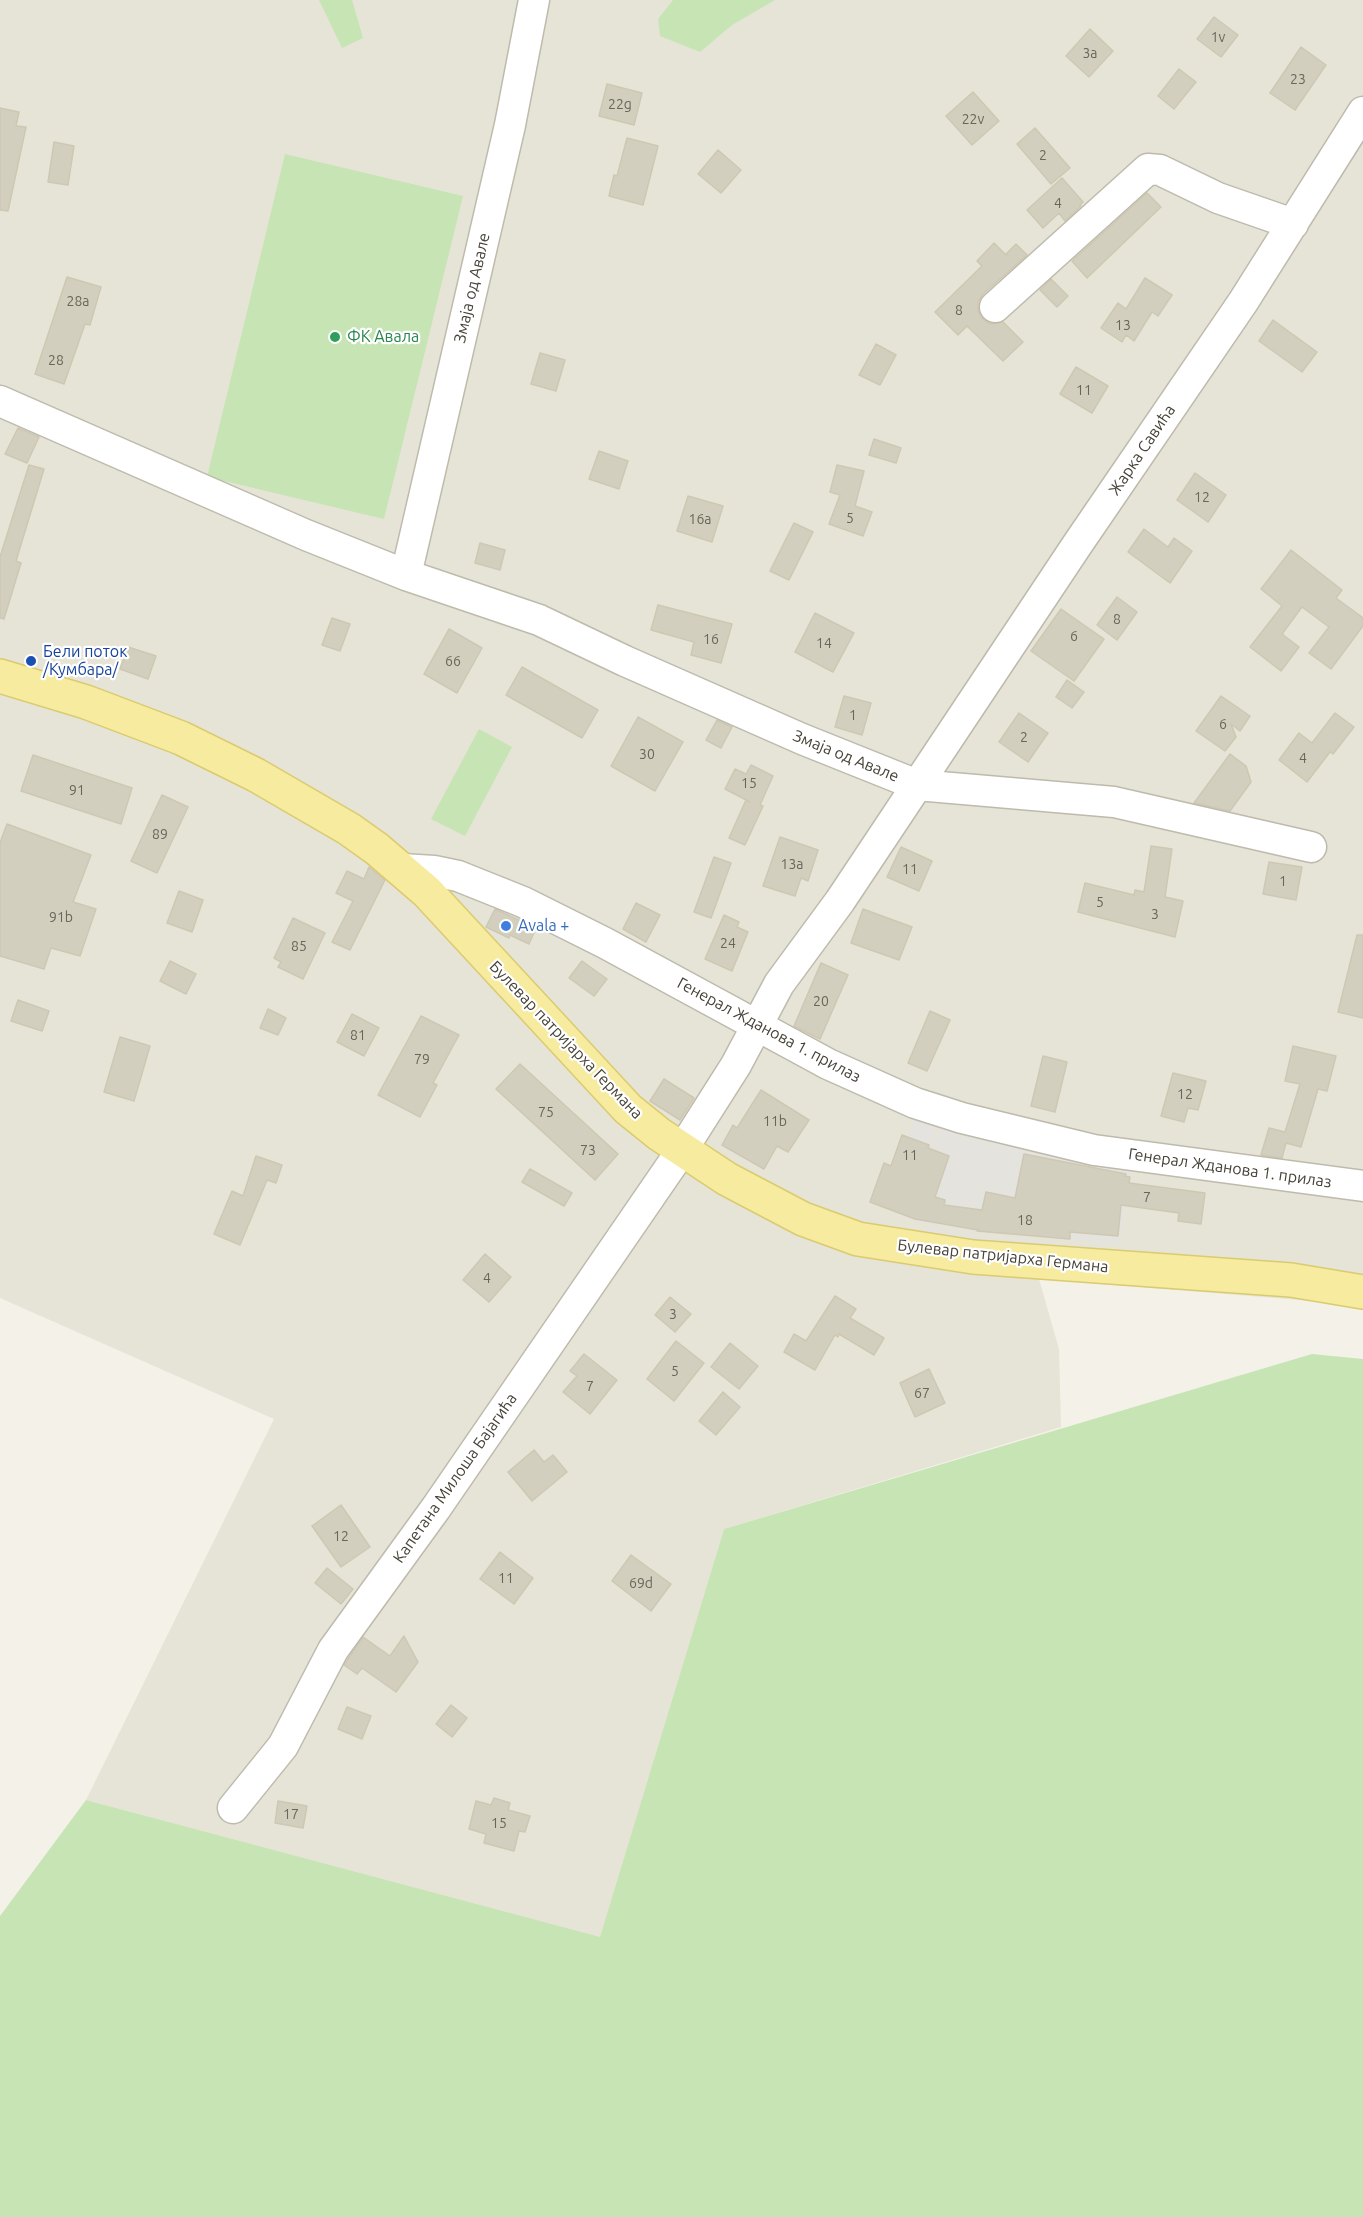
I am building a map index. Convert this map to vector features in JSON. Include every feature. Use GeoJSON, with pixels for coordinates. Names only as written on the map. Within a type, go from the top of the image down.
{"type":"FeatureCollection","features":[{"type":"Feature","properties":{"kind":"main road","name":"Булевар патријарха Германа"},"geometry":{"type":"LineString","coordinates":[[0,676],[45,688],[140,722],[225,759],[332,818],[402,869],[447,912],[628,1109],[682,1150],[727,1179],[803,1219],[858,1239],[973,1257],[1291,1280],[1363,1292]]}},
{"type":"Feature","properties":{"kind":"street","name":"Змаја од Авале"},"geometry":{"type":"LineString","coordinates":[[406,575],[510,125],[534,0]]}},
{"type":"Feature","properties":{"kind":"street","name":"Жарка Савића"},"geometry":{"type":"LineString","coordinates":[[757,1026],[779,984],[840,901],[1077,545],[1243,302],[1363,112]]}},
{"type":"Feature","properties":{"kind":"street"},"geometry":{"type":"LineString","coordinates":[[996,307],[1148,169],[1160,170],[1218,198],[1293,224]]}},
{"type":"Feature","properties":{"kind":"street","name":"Змаја од Авале"},"geometry":{"type":"LineString","coordinates":[[0,401],[306,535],[406,575],[539,620],[625,661],[802,739],[917,785],[1114,802],[1311,847]]}},
{"type":"Feature","properties":{"kind":"street","name":"Генерал Жданова 1. прилаз"},"geometry":{"type":"LineString","coordinates":[[402,869],[434,871],[458,876],[523,902],[647,965],[828,1064],[915,1103],[1005,1130],[1094,1150],[1363,1186]]}},
{"type":"Feature","properties":{"kind":"street","name":"Капетана Милоша Бајагића"},"geometry":{"type":"LineString","coordinates":[[233,1808],[283,1746],[317,1679],[350,1626],[436,1508],[682,1150],[736,1065],[757,1026]]}},
{"type":"Feature","properties":{"kind":"shaded area"},"geometry":{"type":"Polygon","coordinates":[[[0,0],[1363,0],[1363,1310],[1337,1303],[1039,1279],[1059,1349],[1061,1427],[724,1529],[600,1938],[86,1800],[274,1419],[0,1298],[0,0]]]}},
{"type":"Feature","properties":{"kind":"shaded area"},"geometry":{"type":"Polygon","coordinates":[[[915,1119],[936,1126],[929,1145],[909,1137],[915,1119]]]}},
{"type":"Feature","properties":{"kind":"shaded area"},"geometry":{"type":"Polygon","coordinates":[[[939,1127],[983,1141],[1131,1170],[1120,1244],[972,1231],[905,1219],[939,1127]]]}},
{"type":"Feature","properties":{"kind":"shaded area"},"geometry":{"type":"Polygon","coordinates":[[[927,1227],[975,1237],[1099,1247],[1114,1258],[924,1236],[927,1227]]]}},
{"type":"Feature","properties":{"kind":"green space"},"geometry":{"type":"Polygon","coordinates":[[[319,0],[352,0],[363,38],[342,48],[319,0]]]}},
{"type":"Feature","properties":{"kind":"green space"},"geometry":{"type":"Polygon","coordinates":[[[673,0],[775,0],[732,25],[700,52],[660,36],[658,19],[673,0]]]}},
{"type":"Feature","properties":{"kind":"green space","name":"ФК Авала"},"geometry":{"type":"Polygon","coordinates":[[[285,154],[463,196],[384,519],[207,477],[285,154]]]}},
{"type":"Feature","properties":{"kind":"green space"},"geometry":{"type":"Polygon","coordinates":[[[479,729],[512,747],[465,836],[431,819],[479,729]]]}},
{"type":"Feature","properties":{"kind":"green space"},"geometry":{"type":"Polygon","coordinates":[[[1312,1354],[1363,1359],[1363,2217],[0,2217],[0,1916],[86,1800],[600,1937],[724,1529],[1312,1354]]]}},
{"type":"Feature","properties":{"kind":"building"},"geometry":{"type":"Polygon","coordinates":[[[1214,17],[1238,35],[1221,57],[1197,39],[1214,17]]]}},
{"type":"Feature","properties":{"kind":"building"},"geometry":{"type":"Polygon","coordinates":[[[1090,29],[1113,51],[1089,77],[1066,56],[1090,29]]]}},
{"type":"Feature","properties":{"kind":"building"},"geometry":{"type":"Polygon","coordinates":[[[1301,47],[1326,65],[1295,110],[1270,93],[1301,47]]]}},
{"type":"Feature","properties":{"kind":"building"},"geometry":{"type":"Polygon","coordinates":[[[1179,69],[1196,82],[1174,109],[1158,96],[1179,69]]]}},
{"type":"Feature","properties":{"kind":"building"},"geometry":{"type":"Polygon","coordinates":[[[607,84],[642,93],[634,125],[599,116],[607,84]]]}},
{"type":"Feature","properties":{"kind":"building"},"geometry":{"type":"Polygon","coordinates":[[[973,92],[999,121],[972,145],[946,116],[973,92]]]}},
{"type":"Feature","properties":{"kind":"building"},"geometry":{"type":"Polygon","coordinates":[[[0,108],[19,112],[16,126],[26,127],[8,211],[0,210],[0,108]]]}},
{"type":"Feature","properties":{"kind":"building"},"geometry":{"type":"Polygon","coordinates":[[[1035,128],[1070,168],[1051,184],[1017,144],[1035,128]]]}},
{"type":"Feature","properties":{"kind":"building"},"geometry":{"type":"Polygon","coordinates":[[[627,138],[658,146],[643,205],[609,196],[627,138]]]}},
{"type":"Feature","properties":{"kind":"building"},"geometry":{"type":"Polygon","coordinates":[[[54,142],[74,146],[68,185],[48,182],[54,142]]]}},
{"type":"Feature","properties":{"kind":"building"},"geometry":{"type":"Polygon","coordinates":[[[718,150],[741,170],[721,193],[698,174],[718,150]]]}},
{"type":"Feature","properties":{"kind":"building"},"geometry":{"type":"Polygon","coordinates":[[[1062,178],[1083,202],[1065,221],[1059,213],[1043,228],[1027,210],[1062,178]]]}},
{"type":"Feature","properties":{"kind":"building"},"geometry":{"type":"Polygon","coordinates":[[[1147,193],[1161,207],[1087,278],[1072,261],[1147,193]]]}},
{"type":"Feature","properties":{"kind":"building"},"geometry":{"type":"Polygon","coordinates":[[[994,243],[1007,256],[1006,254],[1016,244],[1027,255],[983,294],[978,302],[978,311],[983,319],[990,324],[1003,322],[1023,342],[1003,361],[967,326],[958,335],[935,312],[982,266],[977,261],[994,243]]]}},
{"type":"Feature","properties":{"kind":"building"},"geometry":{"type":"Polygon","coordinates":[[[67,277],[101,287],[90,325],[85,324],[64,384],[35,374],[67,277]]]}},
{"type":"Feature","properties":{"kind":"building"},"geometry":{"type":"Polygon","coordinates":[[[1145,278],[1172,295],[1158,316],[1152,312],[1134,341],[1126,335],[1122,342],[1101,328],[1118,303],[1126,309],[1145,278]]]}},
{"type":"Feature","properties":{"kind":"building"},"geometry":{"type":"Polygon","coordinates":[[[1051,279],[1068,296],[1057,307],[1040,290],[1051,279]]]}},
{"type":"Feature","properties":{"kind":"building"},"geometry":{"type":"Polygon","coordinates":[[[1273,320],[1317,352],[1302,372],[1259,341],[1273,320]]]}},
{"type":"Feature","properties":{"kind":"building"},"geometry":{"type":"Polygon","coordinates":[[[876,344],[896,355],[880,385],[859,375],[876,344]]]}},
{"type":"Feature","properties":{"kind":"building"},"geometry":{"type":"Polygon","coordinates":[[[540,353],[565,360],[556,391],[531,384],[540,353]]]}},
{"type":"Feature","properties":{"kind":"building"},"geometry":{"type":"Polygon","coordinates":[[[1076,367],[1108,386],[1092,413],[1060,394],[1076,367]]]}},
{"type":"Feature","properties":{"kind":"building"},"geometry":{"type":"Polygon","coordinates":[[[18,428],[39,437],[27,463],[5,454],[18,428]]]}},
{"type":"Feature","properties":{"kind":"building"},"geometry":{"type":"Polygon","coordinates":[[[874,439],[901,448],[896,463],[869,455],[874,439]]]}},
{"type":"Feature","properties":{"kind":"building"},"geometry":{"type":"Polygon","coordinates":[[[599,451],[628,461],[619,489],[589,479],[599,451]]]}},
{"type":"Feature","properties":{"kind":"building"},"geometry":{"type":"Polygon","coordinates":[[[29,465],[44,469],[16,561],[21,563],[4,619],[0,618],[0,557],[29,465]]]}},
{"type":"Feature","properties":{"kind":"building"},"geometry":{"type":"Polygon","coordinates":[[[837,465],[864,471],[855,506],[872,512],[863,536],[829,524],[840,495],[830,492],[837,465]]]}},
{"type":"Feature","properties":{"kind":"building"},"geometry":{"type":"Polygon","coordinates":[[[1195,473],[1226,495],[1208,522],[1177,500],[1195,473]]]}},
{"type":"Feature","properties":{"kind":"building"},"geometry":{"type":"Polygon","coordinates":[[[688,496],[723,506],[712,542],[677,531],[688,496]]]}},
{"type":"Feature","properties":{"kind":"building"},"geometry":{"type":"Polygon","coordinates":[[[794,523],[813,532],[789,580],[770,571],[794,523]]]}},
{"type":"Feature","properties":{"kind":"building"},"geometry":{"type":"Polygon","coordinates":[[[1144,529],[1168,547],[1174,538],[1192,551],[1170,583],[1128,552],[1144,529]]]}},
{"type":"Feature","properties":{"kind":"building"},"geometry":{"type":"Polygon","coordinates":[[[480,543],[505,550],[500,570],[475,563],[480,543]]]}},
{"type":"Feature","properties":{"kind":"building"},"geometry":{"type":"Polygon","coordinates":[[[1291,550],[1342,590],[1336,598],[1363,618],[1363,626],[1331,669],[1309,653],[1329,627],[1302,607],[1282,634],[1299,647],[1281,671],[1250,647],[1282,606],[1261,589],[1291,550]]]}},
{"type":"Feature","properties":{"kind":"building"},"geometry":{"type":"Polygon","coordinates":[[[1117,597],[1137,612],[1117,640],[1097,625],[1117,597]]]}},
{"type":"Feature","properties":{"kind":"building"},"geometry":{"type":"Polygon","coordinates":[[[658,605],[732,624],[721,663],[691,655],[694,642],[651,630],[658,605]]]}},
{"type":"Feature","properties":{"kind":"building"},"geometry":{"type":"Polygon","coordinates":[[[1061,609],[1104,639],[1074,681],[1031,651],[1061,609]]]}},
{"type":"Feature","properties":{"kind":"building"},"geometry":{"type":"Polygon","coordinates":[[[815,613],[854,633],[833,672],[795,652],[815,613]]]}},
{"type":"Feature","properties":{"kind":"building"},"geometry":{"type":"Polygon","coordinates":[[[332,618],[350,624],[340,651],[322,645],[332,618]]]}},
{"type":"Feature","properties":{"kind":"building"},"geometry":{"type":"Polygon","coordinates":[[[449,629],[482,648],[457,693],[424,674],[449,629]]]}},
{"type":"Feature","properties":{"kind":"building"},"geometry":{"type":"Polygon","coordinates":[[[128,647],[156,656],[148,679],[120,669],[128,647]]]}},
{"type":"Feature","properties":{"kind":"building"},"geometry":{"type":"Polygon","coordinates":[[[522,667],[598,710],[582,738],[506,695],[522,667]]]}},
{"type":"Feature","properties":{"kind":"building"},"geometry":{"type":"Polygon","coordinates":[[[1067,680],[1084,692],[1072,708],[1056,697],[1067,680]]]}},
{"type":"Feature","properties":{"kind":"building"},"geometry":{"type":"Polygon","coordinates":[[[844,696],[871,703],[862,735],[835,727],[844,696]]]}},
{"type":"Feature","properties":{"kind":"building"},"geometry":{"type":"Polygon","coordinates":[[[1221,696],[1250,716],[1240,731],[1231,724],[1236,737],[1225,751],[1196,731],[1221,696]]]}},
{"type":"Feature","properties":{"kind":"building"},"geometry":{"type":"Polygon","coordinates":[[[1019,713],[1048,733],[1028,762],[999,742],[1019,713]]]}},
{"type":"Feature","properties":{"kind":"building"},"geometry":{"type":"Polygon","coordinates":[[[1335,713],[1354,727],[1333,754],[1330,752],[1307,782],[1279,760],[1299,733],[1312,743],[1335,713]]]}},
{"type":"Feature","properties":{"kind":"building"},"geometry":{"type":"Polygon","coordinates":[[[638,717],[683,742],[655,791],[611,766],[638,717]]]}},
{"type":"Feature","properties":{"kind":"building"},"geometry":{"type":"Polygon","coordinates":[[[717,720],[732,727],[721,748],[706,740],[717,720]]]}},
{"type":"Feature","properties":{"kind":"building"},"geometry":{"type":"Polygon","coordinates":[[[1230,754],[1246,766],[1251,782],[1230,811],[1194,803],[1230,754]]]}},
{"type":"Feature","properties":{"kind":"building"},"geometry":{"type":"Polygon","coordinates":[[[33,755],[132,788],[121,824],[21,791],[33,755]]]}},
{"type":"Feature","properties":{"kind":"building"},"geometry":{"type":"Polygon","coordinates":[[[751,765],[773,776],[760,805],[763,806],[745,845],[729,838],[746,800],[750,802],[725,789],[735,769],[746,774],[751,765]]]}},
{"type":"Feature","properties":{"kind":"building"},"geometry":{"type":"Polygon","coordinates":[[[162,795],[188,807],[157,873],[131,861],[162,795]]]}},
{"type":"Feature","properties":{"kind":"building"},"geometry":{"type":"Polygon","coordinates":[[[7,824],[91,855],[73,902],[96,909],[80,956],[51,948],[44,969],[0,956],[0,843],[7,824]]]}},
{"type":"Feature","properties":{"kind":"building"},"geometry":{"type":"Polygon","coordinates":[[[780,837],[818,850],[808,881],[801,878],[795,896],[763,886],[780,837]]]}},
{"type":"Feature","properties":{"kind":"building"},"geometry":{"type":"Polygon","coordinates":[[[1151,846],[1172,849],[1165,897],[1183,901],[1175,937],[1078,912],[1085,883],[1134,895],[1135,890],[1144,892],[1151,846]]]}},
{"type":"Feature","properties":{"kind":"building"},"geometry":{"type":"Polygon","coordinates":[[[901,847],[932,861],[919,891],[887,877],[901,847]]]}},
{"type":"Feature","properties":{"kind":"building"},"geometry":{"type":"Polygon","coordinates":[[[714,857],[731,863],[711,918],[694,912],[714,857]]]}},
{"type":"Feature","properties":{"kind":"building"},"geometry":{"type":"Polygon","coordinates":[[[1269,862],[1302,867],[1296,900],[1263,894],[1269,862]]]}},
{"type":"Feature","properties":{"kind":"building"},"geometry":{"type":"Polygon","coordinates":[[[369,867],[385,880],[350,950],[332,942],[353,901],[336,893],[347,871],[364,879],[369,867]]]}},
{"type":"Feature","properties":{"kind":"building"},"geometry":{"type":"Polygon","coordinates":[[[179,891],[203,900],[192,932],[167,923],[179,891]]]}},
{"type":"Feature","properties":{"kind":"building"},"geometry":{"type":"Polygon","coordinates":[[[636,903],[660,915],[646,942],[623,929],[636,903]]]}},
{"type":"Feature","properties":{"kind":"building"},"geometry":{"type":"Polygon","coordinates":[[[495,909],[536,928],[529,944],[486,927],[495,909]]]}},
{"type":"Feature","properties":{"kind":"building"},"geometry":{"type":"Polygon","coordinates":[[[863,909],[912,927],[899,960],[851,943],[863,909]]]}},
{"type":"Feature","properties":{"kind":"building"},"geometry":{"type":"Polygon","coordinates":[[[724,915],[739,922],[737,927],[748,932],[732,971],[705,959],[724,915]]]}},
{"type":"Feature","properties":{"kind":"building"},"geometry":{"type":"Polygon","coordinates":[[[293,918],[325,933],[303,979],[278,967],[281,962],[274,958],[293,918]]]}},
{"type":"Feature","properties":{"kind":"building"},"geometry":{"type":"Polygon","coordinates":[[[1357,935],[1363,935],[1363,1018],[1338,1012],[1357,935]]]}},
{"type":"Feature","properties":{"kind":"building"},"geometry":{"type":"Polygon","coordinates":[[[170,961],[196,974],[186,994],[160,981],[170,961]]]}},
{"type":"Feature","properties":{"kind":"building"},"geometry":{"type":"Polygon","coordinates":[[[582,961],[607,979],[594,996],[569,978],[582,961]]]}},
{"type":"Feature","properties":{"kind":"building"},"geometry":{"type":"Polygon","coordinates":[[[821,963],[848,975],[820,1039],[794,1026],[821,963]]]}},
{"type":"Feature","properties":{"kind":"building"},"geometry":{"type":"Polygon","coordinates":[[[18,1000],[49,1011],[42,1031],[11,1021],[18,1000]]]}},
{"type":"Feature","properties":{"kind":"building"},"geometry":{"type":"Polygon","coordinates":[[[268,1009],[286,1018],[278,1035],[260,1028],[268,1009]]]}},
{"type":"Feature","properties":{"kind":"building"},"geometry":{"type":"Polygon","coordinates":[[[930,1011],[950,1020],[927,1071],[908,1063],[930,1011]]]}},
{"type":"Feature","properties":{"kind":"building"},"geometry":{"type":"Polygon","coordinates":[[[352,1014],[379,1028],[364,1056],[337,1042],[352,1014]]]}},
{"type":"Feature","properties":{"kind":"building"},"geometry":{"type":"Polygon","coordinates":[[[421,1016],[459,1035],[433,1083],[437,1085],[420,1117],[378,1095],[421,1016]]]}},
{"type":"Feature","properties":{"kind":"building"},"geometry":{"type":"Polygon","coordinates":[[[120,1037],[150,1046],[134,1101],[104,1092],[120,1037]]]}},
{"type":"Feature","properties":{"kind":"building"},"geometry":{"type":"Polygon","coordinates":[[[1293,1046],[1336,1056],[1327,1091],[1318,1089],[1301,1147],[1286,1143],[1282,1158],[1261,1155],[1269,1128],[1285,1132],[1300,1084],[1285,1081],[1293,1046]]]}},
{"type":"Feature","properties":{"kind":"building"},"geometry":{"type":"Polygon","coordinates":[[[1043,1056],[1067,1062],[1055,1112],[1031,1106],[1043,1056]]]}},
{"type":"Feature","properties":{"kind":"building"},"geometry":{"type":"Polygon","coordinates":[[[520,1064],[618,1154],[595,1180],[496,1089],[520,1064]]]}},
{"type":"Feature","properties":{"kind":"building"},"geometry":{"type":"Polygon","coordinates":[[[1173,1073],[1206,1081],[1198,1110],[1188,1108],[1184,1122],[1161,1116],[1173,1073]]]}},
{"type":"Feature","properties":{"kind":"building"},"geometry":{"type":"Polygon","coordinates":[[[664,1079],[694,1098],[680,1120],[650,1101],[664,1079]]]}},
{"type":"Feature","properties":{"kind":"building"},"geometry":{"type":"Polygon","coordinates":[[[761,1090],[809,1120],[788,1152],[777,1146],[764,1169],[722,1145],[733,1125],[737,1128],[761,1090]]]}},
{"type":"Feature","properties":{"kind":"building"},"geometry":{"type":"Polygon","coordinates":[[[902,1135],[929,1145],[928,1148],[949,1156],[935,1197],[945,1200],[944,1205],[982,1210],[986,1192],[1015,1198],[1024,1154],[1126,1174],[1125,1176],[1130,1177],[1129,1183],[1205,1193],[1201,1224],[1178,1221],[1179,1213],[1121,1205],[1118,1236],[1070,1232],[1070,1239],[977,1231],[915,1219],[870,1202],[884,1163],[891,1166],[902,1135]]]}},
{"type":"Feature","properties":{"kind":"building"},"geometry":{"type":"Polygon","coordinates":[[[256,1156],[282,1165],[276,1183],[267,1180],[240,1245],[214,1234],[232,1191],[243,1196],[256,1156]]]}},
{"type":"Feature","properties":{"kind":"building"},"geometry":{"type":"Polygon","coordinates":[[[530,1169],[572,1193],[564,1206],[522,1182],[530,1169]]]}},
{"type":"Feature","properties":{"kind":"building"},"geometry":{"type":"Polygon","coordinates":[[[485,1254],[511,1277],[489,1302],[463,1280],[485,1254]]]}},
{"type":"Feature","properties":{"kind":"building"},"geometry":{"type":"Polygon","coordinates":[[[835,1296],[856,1309],[850,1318],[884,1338],[874,1355],[839,1334],[838,1337],[835,1335],[815,1370],[784,1352],[794,1334],[806,1341],[835,1296]]]}},
{"type":"Feature","properties":{"kind":"building"},"geometry":{"type":"Polygon","coordinates":[[[670,1297],[691,1314],[675,1332],[655,1315],[670,1297]]]}},
{"type":"Feature","properties":{"kind":"building"},"geometry":{"type":"Polygon","coordinates":[[[676,1341],[704,1363],[674,1401],[647,1379],[676,1341]]]}},
{"type":"Feature","properties":{"kind":"building"},"geometry":{"type":"Polygon","coordinates":[[[730,1343],[758,1366],[739,1389],[711,1367],[730,1343]]]}},
{"type":"Feature","properties":{"kind":"building"},"geometry":{"type":"Polygon","coordinates":[[[584,1354],[617,1380],[590,1414],[563,1392],[577,1376],[570,1371],[584,1354]]]}},
{"type":"Feature","properties":{"kind":"building"},"geometry":{"type":"Polygon","coordinates":[[[929,1369],[945,1403],[915,1417],[900,1383],[929,1369]]]}},
{"type":"Feature","properties":{"kind":"building"},"geometry":{"type":"Polygon","coordinates":[[[723,1392],[740,1407],[716,1435],[699,1421],[723,1392]]]}},
{"type":"Feature","properties":{"kind":"building"},"geometry":{"type":"Polygon","coordinates":[[[534,1450],[544,1462],[553,1455],[567,1472],[532,1501],[508,1472],[534,1450]]]}},
{"type":"Feature","properties":{"kind":"building"},"geometry":{"type":"Polygon","coordinates":[[[341,1505],[370,1547],[341,1567],[312,1526],[341,1505]]]}},
{"type":"Feature","properties":{"kind":"building"},"geometry":{"type":"Polygon","coordinates":[[[500,1552],[533,1578],[514,1604],[480,1579],[500,1552]]]}},
{"type":"Feature","properties":{"kind":"building"},"geometry":{"type":"Polygon","coordinates":[[[631,1555],[671,1584],[651,1611],[612,1581],[631,1555]]]}},
{"type":"Feature","properties":{"kind":"building"},"geometry":{"type":"Polygon","coordinates":[[[327,1568],[353,1589],[341,1604],[315,1583],[327,1568]]]}},
{"type":"Feature","properties":{"kind":"building"},"geometry":{"type":"Polygon","coordinates":[[[404,1636],[418,1662],[396,1692],[362,1668],[357,1674],[344,1665],[363,1637],[390,1656],[404,1636]]]}},
{"type":"Feature","properties":{"kind":"building"},"geometry":{"type":"Polygon","coordinates":[[[451,1705],[467,1718],[452,1737],[436,1724],[451,1705]]]}},
{"type":"Feature","properties":{"kind":"building"},"geometry":{"type":"Polygon","coordinates":[[[347,1707],[371,1716],[362,1739],[338,1729],[347,1707]]]}},
{"type":"Feature","properties":{"kind":"building"},"geometry":{"type":"Polygon","coordinates":[[[494,1798],[510,1803],[508,1810],[530,1816],[525,1832],[519,1831],[514,1851],[484,1843],[486,1834],[469,1829],[476,1801],[491,1805],[494,1798]]]}},
{"type":"Feature","properties":{"kind":"building"},"geometry":{"type":"Polygon","coordinates":[[[278,1801],[307,1806],[303,1828],[275,1823],[278,1801]]]}},
{"type":"Feature","properties":{"kind":"place","name":"ФК Авала"},"geometry":{"type":"Point","coordinates":[335,337]}},
{"type":"Feature","properties":{"kind":"place","name":"Бели поток /Кумбара/"},"geometry":{"type":"Point","coordinates":[31,661]}},
{"type":"Feature","properties":{"kind":"place","name":"Avala +"},"geometry":{"type":"Point","coordinates":[506,926]}}]}
